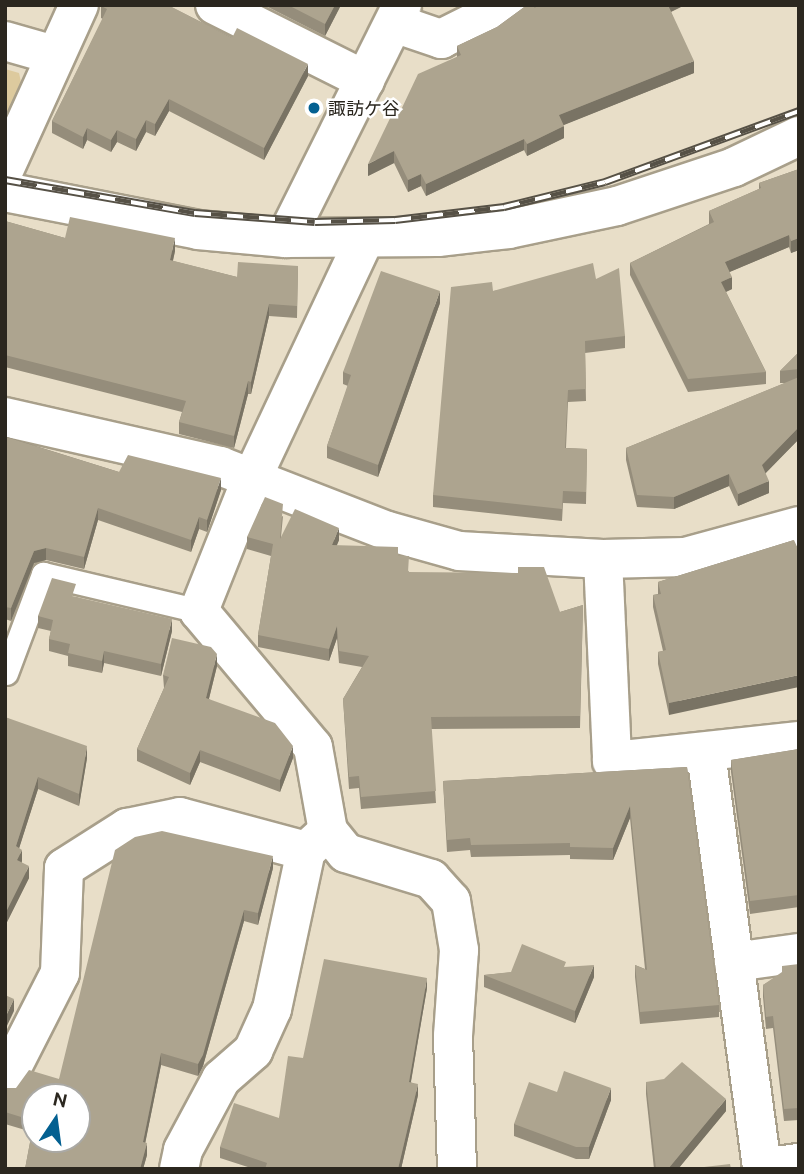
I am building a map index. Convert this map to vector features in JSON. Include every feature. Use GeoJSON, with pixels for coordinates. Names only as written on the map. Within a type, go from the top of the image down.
{"type":"FeatureCollection","features":[{"type":"Feature","properties":{"kind":"street"},"geometry":{"type":"LineString","coordinates":[[5,168],[79,5]]}},
{"type":"Feature","properties":{"kind":"street"},"geometry":{"type":"LineString","coordinates":[[215,5],[365,80]]}},
{"type":"Feature","properties":{"kind":"street"},"geometry":{"type":"LineString","coordinates":[[286,238],[398,14],[441,39],[509,5]]}},
{"type":"Feature","properties":{"kind":"street"},"geometry":{"type":"LineString","coordinates":[[5,41],[54,55]]}},
{"type":"Feature","properties":{"kind":"street"},"geometry":{"type":"LineString","coordinates":[[5,192],[198,230],[286,238],[364,240],[509,229],[617,206],[734,167],[799,136]]}},
{"type":"Feature","properties":{"kind":"street"},"geometry":{"type":"LineString","coordinates":[[179,1169],[183,1150],[221,1079],[253,1051],[272,1009],[317,841],[313,747],[199,611],[251,480],[364,240]]}},
{"type":"Feature","properties":{"kind":"street"},"geometry":{"type":"LineString","coordinates":[[5,417],[219,466],[388,531],[459,551],[603,559],[685,557],[799,526]]}},
{"type":"Feature","properties":{"kind":"street"},"geometry":{"type":"LineString","coordinates":[[603,559],[612,761],[799,741]]}},
{"type":"Feature","properties":{"kind":"street"},"geometry":{"type":"LineString","coordinates":[[706,753],[733,962],[774,1167]]}},
{"type":"Feature","properties":{"kind":"street"},"geometry":{"type":"LineString","coordinates":[[5,1081],[60,973],[64,868],[127,828],[180,817],[317,841],[346,853],[431,878],[451,901],[459,950],[453,1035],[457,1169]]}},
{"type":"Feature","properties":{"kind":"street"},"geometry":{"type":"LineString","coordinates":[[733,962],[799,953]]}},
{"type":"Feature","properties":{"kind":"lane"},"geometry":{"type":"LineString","coordinates":[[6,673],[43,574],[199,611]]}},
{"type":"Feature","properties":{"kind":"shaded area"},"geometry":{"type":"Polygon","coordinates":[[[5,69],[19,73],[23,91],[5,128],[5,69]]]}},
{"type":"Feature","properties":{"kind":"building"},"geometry":{"type":"Polygon","coordinates":[[[102,5],[168,5],[232,38],[237,28],[308,64],[264,148],[169,99],[155,124],[146,120],[136,139],[117,130],[111,140],[87,128],[83,137],[52,121],[107,9],[102,5]]]}},
{"type":"Feature","properties":{"kind":"building"},"geometry":{"type":"Polygon","coordinates":[[[288,5],[335,5],[325,24],[288,5]]]}},
{"type":"Feature","properties":{"kind":"building"},"geometry":{"type":"Polygon","coordinates":[[[527,5],[536,5],[534,8],[541,5],[668,5],[694,61],[559,115],[564,126],[527,144],[524,139],[426,184],[421,174],[408,180],[394,151],[368,164],[394,110],[400,112],[418,74],[461,55],[457,46],[497,27],[527,5]]]}},
{"type":"Feature","properties":{"kind":"building"},"geometry":{"type":"Polygon","coordinates":[[[799,169],[799,238],[791,241],[789,235],[725,262],[732,277],[721,282],[766,372],[688,379],[630,263],[714,222],[709,211],[761,188],[759,183],[799,169]]]}},
{"type":"Feature","properties":{"kind":"building"},"geometry":{"type":"Polygon","coordinates":[[[70,217],[175,238],[170,260],[237,277],[238,262],[298,266],[297,306],[269,304],[251,382],[248,381],[234,436],[179,422],[186,401],[5,355],[5,221],[65,238],[70,217]]]}},
{"type":"Feature","properties":{"kind":"building"},"geometry":{"type":"Polygon","coordinates":[[[593,263],[596,279],[619,268],[625,336],[585,341],[586,389],[568,390],[565,448],[587,449],[586,492],[563,491],[562,509],[433,495],[451,287],[492,282],[493,291],[593,263]]]}},
{"type":"Feature","properties":{"kind":"building"},"geometry":{"type":"Polygon","coordinates":[[[381,271],[440,291],[378,465],[327,446],[351,375],[343,372],[381,271]]]}},
{"type":"Feature","properties":{"kind":"building"},"geometry":{"type":"Polygon","coordinates":[[[799,352],[799,369],[780,371],[799,352]]]}},
{"type":"Feature","properties":{"kind":"building"},"geometry":{"type":"Polygon","coordinates":[[[799,377],[799,427],[762,465],[769,481],[738,494],[729,474],[674,497],[637,495],[626,448],[799,377]]]}},
{"type":"Feature","properties":{"kind":"building"},"geometry":{"type":"Polygon","coordinates":[[[5,433],[6,437],[119,472],[128,455],[221,478],[207,520],[199,517],[191,540],[98,508],[84,557],[46,548],[34,551],[11,608],[5,607],[5,433]]]}},
{"type":"Feature","properties":{"kind":"building"},"geometry":{"type":"Polygon","coordinates":[[[265,497],[283,504],[280,539],[295,509],[339,528],[332,545],[398,547],[398,556],[409,556],[408,572],[518,573],[518,567],[544,567],[560,612],[583,605],[580,716],[431,717],[436,791],[361,797],[359,776],[349,777],[343,699],[369,656],[339,651],[337,626],[329,649],[258,635],[273,544],[247,537],[265,497]]]}},
{"type":"Feature","properties":{"kind":"building"},"geometry":{"type":"Polygon","coordinates":[[[794,540],[799,551],[799,675],[669,703],[658,652],[666,650],[653,595],[661,594],[658,582],[794,540]]]}},
{"type":"Feature","properties":{"kind":"building"},"geometry":{"type":"Polygon","coordinates":[[[52,578],[76,584],[72,596],[172,619],[161,664],[104,651],[102,661],[68,653],[70,644],[49,639],[53,620],[38,616],[52,578]]]}},
{"type":"Feature","properties":{"kind":"building"},"geometry":{"type":"Polygon","coordinates":[[[172,638],[211,647],[217,654],[206,698],[275,723],[293,746],[280,780],[200,750],[190,773],[137,749],[169,677],[163,675],[172,638]]]}},
{"type":"Feature","properties":{"kind":"building"},"geometry":{"type":"Polygon","coordinates":[[[5,717],[87,746],[79,794],[38,777],[16,846],[22,850],[17,860],[29,866],[5,914],[5,717]]]}},
{"type":"Feature","properties":{"kind":"building"},"geometry":{"type":"Polygon","coordinates":[[[799,749],[799,895],[750,901],[731,760],[799,749]]]}},
{"type":"Feature","properties":{"kind":"building"},"geometry":{"type":"Polygon","coordinates":[[[687,767],[719,1005],[640,1012],[635,965],[647,970],[630,806],[613,848],[570,847],[570,843],[471,845],[470,838],[447,840],[443,781],[687,767]]]}},
{"type":"Feature","properties":{"kind":"building"},"geometry":{"type":"Polygon","coordinates":[[[162,831],[273,856],[258,913],[244,910],[203,1055],[198,1064],[161,1053],[143,1142],[147,1143],[140,1169],[25,1169],[28,1153],[91,1153],[91,1083],[21,1083],[21,1117],[5,1112],[5,1088],[16,1088],[29,1070],[59,1079],[115,850],[135,837],[162,831]]]}},
{"type":"Feature","properties":{"kind":"building"},"geometry":{"type":"Polygon","coordinates":[[[522,944],[566,962],[564,967],[594,965],[575,1011],[484,975],[511,972],[522,944]]]}},
{"type":"Feature","properties":{"kind":"building"},"geometry":{"type":"Polygon","coordinates":[[[324,959],[427,978],[409,1082],[418,1084],[398,1169],[265,1169],[267,1163],[220,1147],[234,1103],[279,1118],[288,1056],[303,1058],[324,959]]]}},
{"type":"Feature","properties":{"kind":"building"},"geometry":{"type":"Polygon","coordinates":[[[799,964],[799,1108],[784,1109],[773,1016],[766,1017],[763,985],[782,972],[782,966],[799,964]]]}},
{"type":"Feature","properties":{"kind":"building"},"geometry":{"type":"Polygon","coordinates":[[[5,995],[14,999],[5,1018],[5,995]]]}},
{"type":"Feature","properties":{"kind":"building"},"geometry":{"type":"Polygon","coordinates":[[[682,1062],[726,1099],[668,1169],[656,1169],[646,1082],[664,1079],[682,1062]]]}},
{"type":"Feature","properties":{"kind":"building"},"geometry":{"type":"Polygon","coordinates":[[[564,1071],[611,1088],[589,1147],[576,1147],[514,1124],[529,1082],[557,1092],[564,1071]]]}},
{"type":"Feature","properties":{"kind":"building"},"geometry":{"type":"Polygon","coordinates":[[[730,1164],[731,1169],[687,1169],[730,1164]]]}},
{"type":"Feature","properties":{"kind":"railway"},"geometry":{"type":"LineString","coordinates":[[5,180],[195,213],[315,222],[395,220],[504,207],[605,182],[799,111]]}},
{"type":"Feature","properties":{"kind":"place","name":"諏訪ケ谷"},"geometry":{"type":"Point","coordinates":[314,108]}}]}
